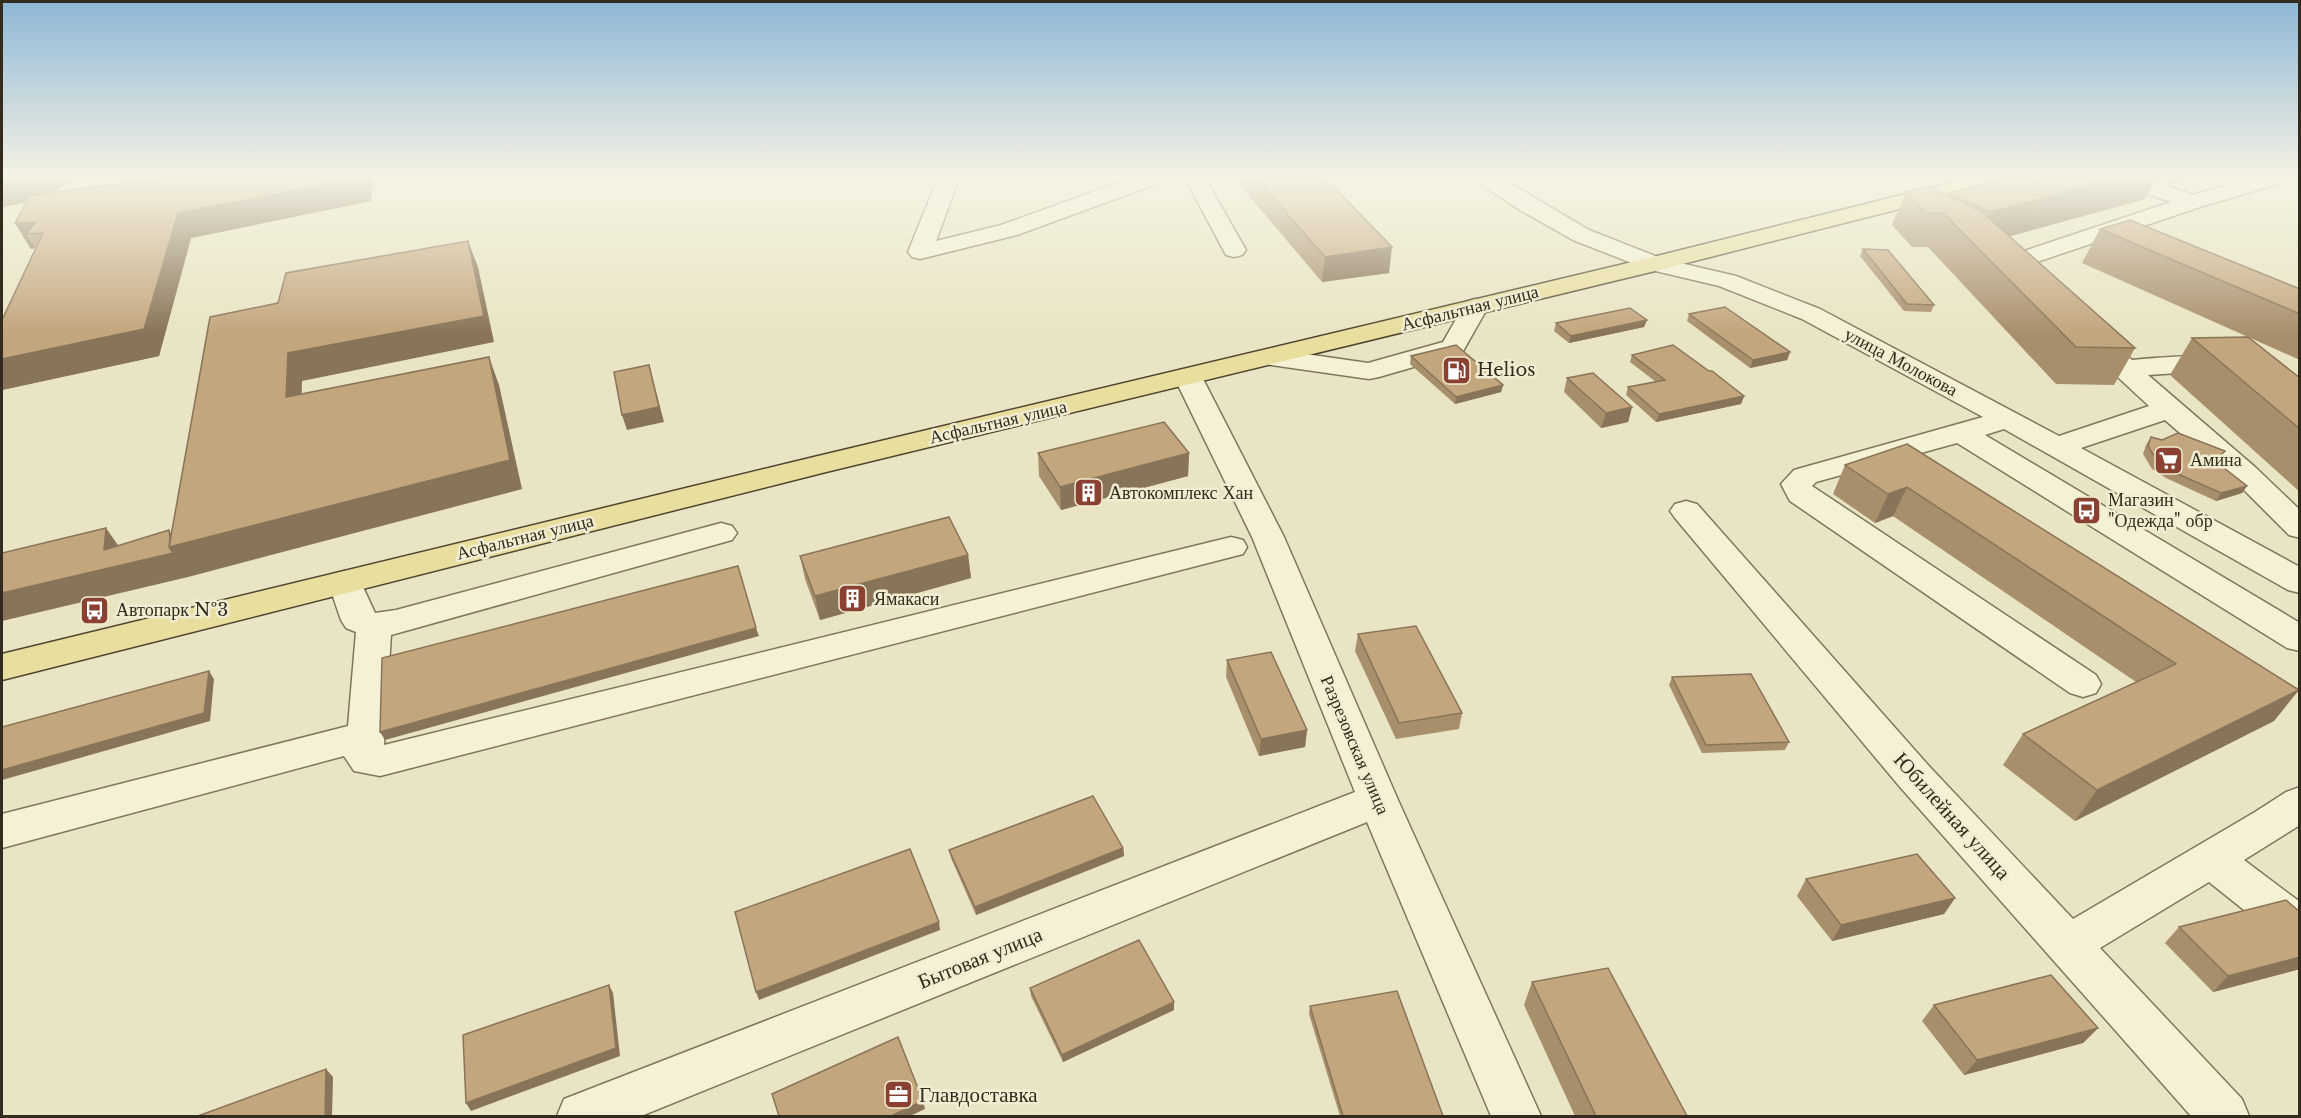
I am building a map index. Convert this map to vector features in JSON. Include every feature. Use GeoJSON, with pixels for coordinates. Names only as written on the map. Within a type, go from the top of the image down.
{"type":"FeatureCollection","features":[{"type":"Feature","properties":{"kind":"main road","name":"Асфальтная улица"},"geometry":{"type":"LineString","coordinates":[[2,666],[1788,230]]}},
{"type":"Feature","properties":{"kind":"street"},"geometry":{"type":"LineString","coordinates":[[928,230],[920,252],[1008,230]]}},
{"type":"Feature","properties":{"kind":"street"},"geometry":{"type":"LineString","coordinates":[[1223,230],[1234,250]]}},
{"type":"Feature","properties":{"kind":"street","name":"улица Молокова"},"geometry":{"type":"LineString","coordinates":[[1572,230],[1655,264],[1728,281],[1811,314],[2008,419],[2300,582]]}},
{"type":"Feature","properties":{"kind":"street"},"geometry":{"type":"LineString","coordinates":[[2042,294],[2008,264],[2112,230]]}},
{"type":"Feature","properties":{"kind":"street"},"geometry":{"type":"LineString","coordinates":[[2093,237],[2125,251]]}},
{"type":"Feature","properties":{"kind":"street"},"geometry":{"type":"LineString","coordinates":[[2076,324],[2169,409],[2244,473],[2300,528]]}},
{"type":"Feature","properties":{"kind":"street"},"geometry":{"type":"LineString","coordinates":[[2127,369],[2223,367],[2257,374],[2300,374]]}},
{"type":"Feature","properties":{"kind":"street"},"geometry":{"type":"LineString","coordinates":[[2257,374],[2300,408]]}},
{"type":"Feature","properties":{"kind":"street","name":"Разрезовская улица"},"geometry":{"type":"LineString","coordinates":[[1188,377],[1268,537],[1378,801],[1516,1116]]}},
{"type":"Feature","properties":{"kind":"street"},"geometry":{"type":"LineString","coordinates":[[2057,446],[2169,409]]}},
{"type":"Feature","properties":{"kind":"street"},"geometry":{"type":"LineString","coordinates":[[2008,419],[1805,476],[1796,484],[1801,494],[2083,684]]}},
{"type":"Feature","properties":{"kind":"street"},"geometry":{"type":"LineString","coordinates":[[1962,433],[2300,639]]}},
{"type":"Feature","properties":{"kind":"street","name":"Юбилейная улица"},"geometry":{"type":"LineString","coordinates":[[1686,511],[1914,776],[2224,1116]]}},
{"type":"Feature","properties":{"kind":"street"},"geometry":{"type":"LineString","coordinates":[[345,582],[358,620],[375,625],[396,622],[721,533]]}},
{"type":"Feature","properties":{"kind":"street"},"geometry":{"type":"LineString","coordinates":[[375,625],[363,755],[368,760],[380,761],[1231,547]]}},
{"type":"Feature","properties":{"kind":"street"},"geometry":{"type":"LineString","coordinates":[[2,831],[366,736]]}},
{"type":"Feature","properties":{"kind":"street","name":"Бытовая улица"},"geometry":{"type":"LineString","coordinates":[[582,1116],[1378,801]]}},
{"type":"Feature","properties":{"kind":"street"},"geometry":{"type":"LineString","coordinates":[[2069,944],[2270,824],[2300,802]]}},
{"type":"Feature","properties":{"kind":"street"},"geometry":{"type":"LineString","coordinates":[[2211,859],[2300,928]]}},
{"type":"Feature","properties":{"kind":"building"},"geometry":{"type":"Polygon","coordinates":[[[29,230],[173,230],[144,329],[2,359],[2,320],[43,233],[26,234],[29,230]]]}},
{"type":"Feature","properties":{"kind":"building"},"geometry":{"type":"Polygon","coordinates":[[[1302,230],[1376,230],[1392,247],[1325,257],[1302,230]]]}},
{"type":"Feature","properties":{"kind":"building"},"geometry":{"type":"Polygon","coordinates":[[[1960,230],[2002,230],[2135,348],[2076,347],[1960,230]]]}},
{"type":"Feature","properties":{"kind":"building"},"geometry":{"type":"Polygon","coordinates":[[[2103,230],[2155,230],[2300,289],[2300,314],[2103,230]]]}},
{"type":"Feature","properties":{"kind":"building"},"geometry":{"type":"Polygon","coordinates":[[[468,241],[484,316],[288,353],[286,397],[489,357],[510,460],[169,547],[210,317],[278,303],[286,273],[468,241]]]}},
{"type":"Feature","properties":{"kind":"building"},"geometry":{"type":"Polygon","coordinates":[[[1863,249],[1888,250],[1934,305],[1907,304],[1863,249]]]}},
{"type":"Feature","properties":{"kind":"building"},"geometry":{"type":"Polygon","coordinates":[[[1725,307],[1790,352],[1753,360],[1689,314],[1725,307]]]}},
{"type":"Feature","properties":{"kind":"building"},"geometry":{"type":"Polygon","coordinates":[[[1630,308],[1647,320],[1571,336],[1556,323],[1630,308]]]}},
{"type":"Feature","properties":{"kind":"building"},"geometry":{"type":"Polygon","coordinates":[[[2248,337],[2300,378],[2300,429],[2192,338],[2248,337]]]}},
{"type":"Feature","properties":{"kind":"building"},"geometry":{"type":"Polygon","coordinates":[[[1456,345],[1503,385],[1456,397],[1411,356],[1456,345]]]}},
{"type":"Feature","properties":{"kind":"building"},"geometry":{"type":"Polygon","coordinates":[[[1673,345],[1744,396],[1659,414],[1628,387],[1665,380],[1632,355],[1673,345]]]}},
{"type":"Feature","properties":{"kind":"building"},"geometry":{"type":"Polygon","coordinates":[[[649,365],[659,407],[622,415],[614,372],[649,365]]]}},
{"type":"Feature","properties":{"kind":"building"},"geometry":{"type":"Polygon","coordinates":[[[1593,373],[1632,407],[1606,413],[1567,378],[1593,373]]]}},
{"type":"Feature","properties":{"kind":"building"},"geometry":{"type":"Polygon","coordinates":[[[1164,422],[1189,453],[1060,487],[1038,453],[1164,422]]]}},
{"type":"Feature","properties":{"kind":"building"},"geometry":{"type":"Polygon","coordinates":[[[2178,433],[2225,451],[2215,461],[2247,486],[2221,493],[2171,471],[2157,461],[2148,446],[2151,437],[2162,440],[2178,433]]]}},
{"type":"Feature","properties":{"kind":"building"},"geometry":{"type":"Polygon","coordinates":[[[1907,444],[2299,690],[2097,790],[2023,734],[2176,664],[1907,487],[1888,494],[1845,465],[1907,444]]]}},
{"type":"Feature","properties":{"kind":"building"},"geometry":{"type":"Polygon","coordinates":[[[949,517],[968,555],[815,596],[800,556],[949,517]]]}},
{"type":"Feature","properties":{"kind":"building"},"geometry":{"type":"Polygon","coordinates":[[[106,528],[104,550],[169,530],[169,547],[173,553],[2,593],[2,553],[106,528]]]}},
{"type":"Feature","properties":{"kind":"building"},"geometry":{"type":"Polygon","coordinates":[[[738,566],[756,628],[380,732],[382,658],[738,566]]]}},
{"type":"Feature","properties":{"kind":"building"},"geometry":{"type":"Polygon","coordinates":[[[1416,626],[1462,713],[1399,723],[1358,634],[1416,626]]]}},
{"type":"Feature","properties":{"kind":"building"},"geometry":{"type":"Polygon","coordinates":[[[1271,652],[1307,730],[1261,739],[1227,660],[1271,652]]]}},
{"type":"Feature","properties":{"kind":"building"},"geometry":{"type":"Polygon","coordinates":[[[209,671],[204,713],[2,770],[2,727],[209,671]]]}},
{"type":"Feature","properties":{"kind":"building"},"geometry":{"type":"Polygon","coordinates":[[[1751,674],[1789,742],[1706,745],[1672,677],[1751,674]]]}},
{"type":"Feature","properties":{"kind":"building"},"geometry":{"type":"Polygon","coordinates":[[[1093,796],[1123,848],[975,907],[949,850],[1093,796]]]}},
{"type":"Feature","properties":{"kind":"building"},"geometry":{"type":"Polygon","coordinates":[[[910,849],[939,922],[756,992],[735,912],[910,849]]]}},
{"type":"Feature","properties":{"kind":"building"},"geometry":{"type":"Polygon","coordinates":[[[1917,854],[1955,898],[1841,925],[1806,879],[1917,854]]]}},
{"type":"Feature","properties":{"kind":"building"},"geometry":{"type":"Polygon","coordinates":[[[2286,900],[2300,912],[2300,957],[2228,976],[2179,927],[2286,900]]]}},
{"type":"Feature","properties":{"kind":"building"},"geometry":{"type":"Polygon","coordinates":[[[1139,940],[1174,1002],[1062,1055],[1030,988],[1139,940]]]}},
{"type":"Feature","properties":{"kind":"building"},"geometry":{"type":"Polygon","coordinates":[[[1608,968],[1687,1116],[1596,1116],[1532,982],[1608,968]]]}},
{"type":"Feature","properties":{"kind":"building"},"geometry":{"type":"Polygon","coordinates":[[[2051,975],[2098,1028],[1977,1060],[1934,1005],[2051,975]]]}},
{"type":"Feature","properties":{"kind":"building"},"geometry":{"type":"Polygon","coordinates":[[[609,985],[616,1048],[466,1103],[463,1035],[609,985]]]}},
{"type":"Feature","properties":{"kind":"building"},"geometry":{"type":"Polygon","coordinates":[[[1397,991],[1443,1116],[1343,1116],[1310,1006],[1397,991]]]}},
{"type":"Feature","properties":{"kind":"building"},"geometry":{"type":"Polygon","coordinates":[[[898,1037],[923,1101],[891,1116],[779,1116],[772,1094],[898,1037]]]}},
{"type":"Feature","properties":{"kind":"building"},"geometry":{"type":"Polygon","coordinates":[[[326,1069],[325,1116],[198,1116],[326,1069]]]}},
{"type":"Feature","properties":{"kind":"place","name":"Helios"},"geometry":{"type":"Point","coordinates":[1456,370]}},
{"type":"Feature","properties":{"kind":"place","name":"Амина"},"geometry":{"type":"Point","coordinates":[2169,460]}},
{"type":"Feature","properties":{"kind":"place","name":"Автокомплекс Хан"},"geometry":{"type":"Point","coordinates":[1088,493]}},
{"type":"Feature","properties":{"kind":"place","name":"Магазин \"Одежда\" обр"},"geometry":{"type":"Point","coordinates":[2087,510]}},
{"type":"Feature","properties":{"kind":"place","name":"Ямакаси"},"geometry":{"type":"Point","coordinates":[853,599]}},
{"type":"Feature","properties":{"kind":"place","name":"Автопарк №3"},"geometry":{"type":"Point","coordinates":[95,610]}},
{"type":"Feature","properties":{"kind":"place","name":"Главдоставка"},"geometry":{"type":"Point","coordinates":[898,1095]}}]}
